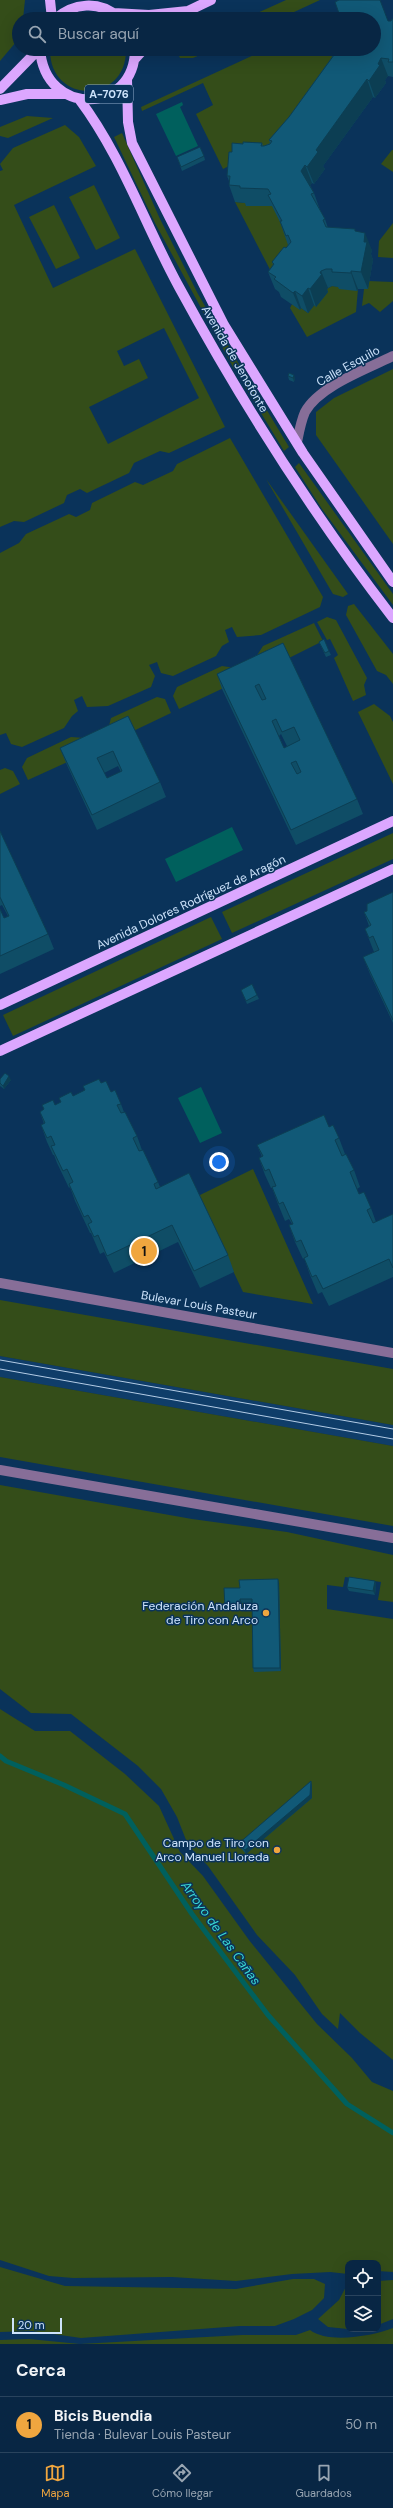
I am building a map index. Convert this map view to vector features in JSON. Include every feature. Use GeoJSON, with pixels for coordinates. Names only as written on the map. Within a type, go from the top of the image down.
{"type":"FeatureCollection","features":[{"type":"Feature","properties":{"kind":"main road"},"geometry":{"type":"LineString","coordinates":[[50,0],[52,12]]}},
{"type":"Feature","properties":{"kind":"main road"},"geometry":{"type":"LineString","coordinates":[[180,12],[188,11],[211,0]]}},
{"type":"Feature","properties":{"kind":"main road"},"geometry":{"type":"LineString","coordinates":[[65,12],[85,3],[100,7],[109,12]]}},
{"type":"Feature","properties":{"kind":"main road","name":"A-7076"},"geometry":{"type":"LineString","coordinates":[[0,89],[33,56]]}},
{"type":"Feature","properties":{"kind":"main road","name":"A-7076"},"geometry":{"type":"LineString","coordinates":[[41,56],[46,76],[55,86],[66,94],[79,99],[93,99],[106,96],[118,89],[127,79],[134,56]]}},
{"type":"Feature","properties":{"kind":"main road","name":"A-7076"},"geometry":{"type":"LineString","coordinates":[[134,60],[138,56]]}},
{"type":"Feature","properties":{"kind":"main road","name":"Avenida de Jenofonte"},"geometry":{"type":"LineString","coordinates":[[127,79],[128,122],[132,143],[224,325],[297,442],[393,582]]}},
{"type":"Feature","properties":{"kind":"main road","name":"A-7076"},"geometry":{"type":"LineString","coordinates":[[0,100],[27,94],[66,94]]}},
{"type":"Feature","properties":{"kind":"main road","name":"Avenida de Jenofonte"},"geometry":{"type":"LineString","coordinates":[[79,99],[102,132],[178,286],[232,381],[284,464],[393,618]]}},
{"type":"Feature","properties":{"kind":"main road","name":"Avenida Dolores Rodríguez de Aragón"},"geometry":{"type":"LineString","coordinates":[[0,1005],[393,821]]}},
{"type":"Feature","properties":{"kind":"main road"},"geometry":{"type":"LineString","coordinates":[[0,1051],[393,869]]}},
{"type":"Feature","properties":{"kind":"street","name":"Calle Esquilo"},"geometry":{"type":"LineString","coordinates":[[297,442],[305,413],[313,400],[344,380],[393,356]]}},
{"type":"Feature","properties":{"kind":"street","name":"Bulevar Louis Pasteur"},"geometry":{"type":"LineString","coordinates":[[0,1283],[393,1353]]}},
{"type":"Feature","properties":{"kind":"street"},"geometry":{"type":"LineString","coordinates":[[0,1470],[393,1538]]}},
{"type":"Feature","properties":{"kind":"shaded area"},"geometry":{"type":"Polygon","coordinates":[[[0,0],[25,0],[24,12],[12,12],[12,47],[0,61],[0,0]]]}},
{"type":"Feature","properties":{"kind":"shaded area"},"geometry":{"type":"Polygon","coordinates":[[[286,0],[320,0],[294,12],[259,12],[286,0]]]}},
{"type":"Feature","properties":{"kind":"shaded area"},"geometry":{"type":"Polygon","coordinates":[[[51,56],[125,56],[123,67],[114,80],[102,88],[88,91],[74,88],[62,80],[53,67],[51,56]]]}},
{"type":"Feature","properties":{"kind":"shaded area"},"geometry":{"type":"Polygon","coordinates":[[[179,56],[198,56],[193,58],[180,58],[179,56]]]}},
{"type":"Feature","properties":{"kind":"shaded area"},"geometry":{"type":"Polygon","coordinates":[[[252,56],[348,56],[277,161],[239,161],[223,169],[196,114],[213,105],[203,83],[142,111],[141,107],[252,56]]]}},
{"type":"Feature","properties":{"kind":"shaded area"},"geometry":{"type":"Polygon","coordinates":[[[182,102],[183,105],[180,107],[198,146],[176,156],[156,114],[182,102]]]}},
{"type":"Feature","properties":{"kind":"shaded area"},"geometry":{"type":"Polygon","coordinates":[[[27,116],[53,118],[8,138],[0,136],[0,127],[27,116]]]}},
{"type":"Feature","properties":{"kind":"shaded area"},"geometry":{"type":"Polygon","coordinates":[[[65,125],[79,137],[96,166],[14,205],[53,288],[135,249],[225,427],[169,453],[160,451],[134,463],[129,473],[87,493],[80,489],[67,495],[64,503],[24,522],[14,521],[0,527],[0,171],[3,170],[0,164],[13,148],[65,125]],[[164,328],[117,351],[124,366],[139,359],[148,378],[89,407],[108,444],[199,398],[164,328]]]}},
{"type":"Feature","properties":{"kind":"shaded area"},"geometry":{"type":"Polygon","coordinates":[[[122,133],[160,219],[198,294],[240,366],[234,369],[155,223],[114,137],[122,133]]]}},
{"type":"Feature","properties":{"kind":"shaded area"},"geometry":{"type":"Polygon","coordinates":[[[393,150],[393,172],[381,164],[393,150]]]}},
{"type":"Feature","properties":{"kind":"shaded area"},"geometry":{"type":"Polygon","coordinates":[[[94,185],[120,238],[96,250],[69,197],[94,185]]]}},
{"type":"Feature","properties":{"kind":"shaded area"},"geometry":{"type":"Polygon","coordinates":[[[235,202],[275,206],[297,259],[278,285],[235,202]]]}},
{"type":"Feature","properties":{"kind":"shaded area"},"geometry":{"type":"Polygon","coordinates":[[[54,205],[80,258],[56,269],[29,217],[54,205]]]}},
{"type":"Feature","properties":{"kind":"shaded area"},"geometry":{"type":"Polygon","coordinates":[[[393,223],[393,258],[378,257],[379,241],[393,223]]]}},
{"type":"Feature","properties":{"kind":"shaded area"},"geometry":{"type":"Polygon","coordinates":[[[368,281],[393,282],[393,301],[380,312],[369,303],[362,306],[364,289],[368,289],[368,281]]]}},
{"type":"Feature","properties":{"kind":"shaded area"},"geometry":{"type":"Polygon","coordinates":[[[332,286],[358,289],[356,312],[307,337],[290,308],[293,302],[308,313],[328,288],[332,286]]]}},
{"type":"Feature","properties":{"kind":"shaded area"},"geometry":{"type":"Polygon","coordinates":[[[393,369],[393,544],[316,435],[316,412],[334,398],[393,369]]]}},
{"type":"Feature","properties":{"kind":"shaded area"},"geometry":{"type":"Polygon","coordinates":[[[250,382],[289,447],[284,451],[244,385],[250,382]]]}},
{"type":"Feature","properties":{"kind":"shaded area"},"geometry":{"type":"Polygon","coordinates":[[[230,438],[323,597],[320,607],[261,635],[237,637],[232,627],[225,630],[229,642],[222,646],[216,656],[173,676],[161,673],[157,662],[149,665],[155,676],[151,687],[108,706],[87,707],[82,696],[74,700],[78,711],[72,716],[64,728],[22,747],[11,744],[6,733],[0,735],[0,553],[19,543],[26,534],[69,514],[76,517],[90,510],[92,503],[135,482],[143,485],[173,471],[177,464],[230,438]]]}},
{"type":"Feature","properties":{"kind":"shaded area"},"geometry":{"type":"Polygon","coordinates":[[[299,463],[393,594],[393,605],[322,509],[295,467],[299,463]]]}},
{"type":"Feature","properties":{"kind":"shaded area"},"geometry":{"type":"Polygon","coordinates":[[[266,479],[348,594],[343,597],[333,594],[266,479]]]}},
{"type":"Feature","properties":{"kind":"shaded area"},"geometry":{"type":"Polygon","coordinates":[[[354,604],[393,654],[393,684],[386,675],[377,671],[346,615],[348,606],[354,604]]]}},
{"type":"Feature","properties":{"kind":"shaded area"},"geometry":{"type":"Polygon","coordinates":[[[327,617],[336,620],[367,678],[364,685],[366,695],[353,701],[334,658],[338,655],[330,639],[327,640],[317,622],[327,617]]]}},
{"type":"Feature","properties":{"kind":"shaded area"},"geometry":{"type":"Polygon","coordinates":[[[314,623],[323,641],[289,658],[256,657],[263,646],[314,623]]]}},
{"type":"Feature","properties":{"kind":"shaded area"},"geometry":{"type":"Polygon","coordinates":[[[222,666],[235,668],[247,677],[179,709],[173,696],[177,687],[222,666]]]}},
{"type":"Feature","properties":{"kind":"shaded area"},"geometry":{"type":"Polygon","coordinates":[[[157,697],[165,699],[171,713],[104,745],[111,718],[157,697]]]}},
{"type":"Feature","properties":{"kind":"shaded area"},"geometry":{"type":"Polygon","coordinates":[[[374,704],[390,716],[393,722],[393,784],[358,712],[374,704]]]}},
{"type":"Feature","properties":{"kind":"shaded area"},"geometry":{"type":"Polygon","coordinates":[[[71,737],[85,738],[96,749],[28,780],[22,767],[27,758],[71,737]]]}},
{"type":"Feature","properties":{"kind":"shaded area"},"geometry":{"type":"Polygon","coordinates":[[[5,768],[13,771],[20,784],[0,794],[0,770],[5,768]]]}},
{"type":"Feature","properties":{"kind":"shaded area"},"geometry":{"type":"Polygon","coordinates":[[[232,827],[243,850],[176,882],[165,859],[232,827]]]}},
{"type":"Feature","properties":{"kind":"shaded area"},"geometry":{"type":"Polygon","coordinates":[[[393,833],[393,859],[232,933],[222,912],[393,833]]]}},
{"type":"Feature","properties":{"kind":"shaded area"},"geometry":{"type":"Polygon","coordinates":[[[211,917],[222,939],[13,1036],[3,1015],[211,917]]]}},
{"type":"Feature","properties":{"kind":"shaded area"},"geometry":{"type":"Polygon","coordinates":[[[201,1087],[222,1133],[200,1143],[178,1098],[201,1087]]]}},
{"type":"Feature","properties":{"kind":"shaded area"},"geometry":{"type":"Polygon","coordinates":[[[253,1169],[313,1304],[243,1292],[198,1196],[253,1169]]]}},
{"type":"Feature","properties":{"kind":"shaded area"},"geometry":{"type":"Polygon","coordinates":[[[0,1300],[393,1369],[393,1425],[0,1356],[0,1300]]]}},
{"type":"Feature","properties":{"kind":"shaded area"},"geometry":{"type":"Polygon","coordinates":[[[0,1356],[393,1425],[393,1446],[0,1377],[0,1356]]]}},
{"type":"Feature","properties":{"kind":"shaded area"},"geometry":{"type":"Polygon","coordinates":[[[0,1377],[393,1446],[393,1526],[0,1457],[0,1377]]]}},
{"type":"Feature","properties":{"kind":"shaded area"},"geometry":{"type":"Polygon","coordinates":[[[0,1485],[192,1519],[287,1532],[393,1555],[393,1602],[378,1600],[381,1582],[345,1577],[343,1587],[327,1585],[327,1609],[393,1619],[393,2060],[360,2033],[340,2013],[338,2029],[322,2014],[295,1975],[257,1935],[208,1866],[188,1845],[177,1817],[161,1789],[138,1766],[71,1714],[31,1713],[0,1689],[0,1485]]]}},
{"type":"Feature","properties":{"kind":"shaded area"},"geometry":{"type":"Polygon","coordinates":[[[0,1709],[35,1731],[70,1731],[125,1774],[159,1806],[180,1852],[203,1876],[249,1940],[317,2024],[352,2058],[372,2082],[393,2091],[393,2272],[381,2271],[381,2260],[345,2260],[345,2274],[330,2272],[292,2274],[236,2281],[172,2277],[73,2278],[49,2276],[0,2260],[0,1709]]]}},
{"type":"Feature","properties":{"kind":"shaded area"},"geometry":{"type":"Polygon","coordinates":[[[0,2267],[65,2286],[236,2289],[293,2279],[314,2279],[325,2284],[324,2298],[312,2310],[275,2326],[240,2326],[81,2338],[32,2331],[0,2332],[0,2267]]]}},
{"type":"Feature","properties":{"kind":"shaded area"},"geometry":{"type":"Polygon","coordinates":[[[393,2280],[393,2319],[381,2324],[381,2296],[381,2281],[393,2280]]]}},
{"type":"Feature","properties":{"kind":"shaded area"},"geometry":{"type":"Polygon","coordinates":[[[345,2289],[345,2329],[328,2327],[318,2319],[339,2300],[345,2289]]]}},
{"type":"Feature","properties":{"kind":"shaded area"},"geometry":{"type":"Polygon","coordinates":[[[393,2328],[393,2344],[80,2344],[242,2335],[296,2335],[310,2330],[328,2337],[339,2338],[374,2334],[393,2328]]]}},
{"type":"Feature","properties":{"kind":"shaded area"},"geometry":{"type":"Polygon","coordinates":[[[29,2339],[80,2344],[0,2344],[0,2340],[29,2339]]]}},
{"type":"Feature","properties":{"kind":"building"},"geometry":{"type":"Polygon","coordinates":[[[339,0],[380,0],[388,21],[393,19],[393,62],[388,62],[389,59],[381,58],[378,64],[380,65],[369,81],[367,79],[316,150],[318,152],[307,167],[305,165],[301,171],[314,193],[311,194],[325,219],[323,220],[326,227],[355,229],[355,231],[365,233],[364,242],[367,242],[361,272],[332,272],[332,269],[321,271],[320,273],[322,274],[310,289],[308,288],[302,296],[295,291],[293,293],[274,279],[276,277],[268,272],[274,264],[272,262],[284,247],[286,248],[291,242],[288,235],[286,236],[280,221],[282,221],[268,195],[271,194],[268,189],[240,188],[240,186],[229,185],[230,176],[227,176],[229,152],[232,152],[232,143],[262,143],[261,146],[270,144],[272,141],[269,140],[289,117],[333,56],[381,56],[381,12],[339,12],[335,2],[339,0]]]}},
{"type":"Feature","properties":{"kind":"building"},"geometry":{"type":"Polygon","coordinates":[[[200,147],[204,156],[181,167],[177,157],[200,147]]]}},
{"type":"Feature","properties":{"kind":"building"},"geometry":{"type":"Polygon","coordinates":[[[289,373],[294,375],[293,378],[288,376],[289,373]]]}},
{"type":"Feature","properties":{"kind":"building"},"geometry":{"type":"Polygon","coordinates":[[[324,639],[329,651],[325,653],[319,642],[324,639]]]}},
{"type":"Feature","properties":{"kind":"building"},"geometry":{"type":"Polygon","coordinates":[[[283,643],[357,799],[291,830],[217,674],[283,643]],[[259,684],[255,686],[262,700],[266,699],[259,684]],[[276,719],[272,721],[284,748],[300,740],[294,727],[282,732],[276,719]],[[296,761],[291,763],[297,774],[301,772],[296,761]]]}},
{"type":"Feature","properties":{"kind":"building"},"geometry":{"type":"Polygon","coordinates":[[[128,716],[160,782],[92,815],[60,748],[128,716]],[[113,751],[97,758],[107,778],[122,771],[113,751]]]}},
{"type":"Feature","properties":{"kind":"building"},"geometry":{"type":"Polygon","coordinates":[[[0,831],[48,934],[0,956],[0,909],[4,918],[9,916],[0,897],[0,831]]]}},
{"type":"Feature","properties":{"kind":"building"},"geometry":{"type":"Polygon","coordinates":[[[393,892],[393,1020],[363,957],[379,950],[373,936],[369,938],[365,929],[371,925],[364,912],[367,911],[367,904],[393,892]]]}},
{"type":"Feature","properties":{"kind":"building"},"geometry":{"type":"Polygon","coordinates":[[[252,984],[257,995],[246,1001],[241,990],[252,984]]]}},
{"type":"Feature","properties":{"kind":"building"},"geometry":{"type":"Polygon","coordinates":[[[5,1073],[9,1076],[3,1086],[0,1083],[0,1079],[5,1073]]]}},
{"type":"Feature","properties":{"kind":"building"},"geometry":{"type":"Polygon","coordinates":[[[99,1079],[101,1083],[106,1081],[111,1092],[115,1090],[121,1104],[117,1105],[121,1113],[125,1112],[137,1136],[133,1138],[139,1151],[143,1150],[158,1182],[154,1184],[156,1189],[189,1173],[228,1255],[194,1271],[172,1225],[107,1256],[98,1235],[94,1237],[88,1224],[92,1222],[88,1215],[84,1217],[69,1184],[73,1182],[67,1169],[63,1171],[51,1146],[55,1145],[51,1136],[47,1138],[41,1125],[45,1123],[40,1112],[44,1109],[42,1105],[53,1100],[55,1105],[61,1102],[59,1098],[71,1092],[73,1096],[85,1090],[83,1086],[99,1079]]]}},
{"type":"Feature","properties":{"kind":"building"},"geometry":{"type":"Polygon","coordinates":[[[324,1115],[329,1127],[333,1125],[339,1138],[335,1140],[342,1156],[346,1154],[354,1170],[350,1172],[359,1194],[364,1192],[371,1208],[367,1210],[373,1223],[393,1214],[393,1268],[389,1259],[323,1289],[316,1275],[312,1277],[304,1258],[308,1256],[301,1240],[296,1242],[289,1225],[293,1224],[283,1202],[279,1204],[272,1187],[276,1186],[269,1169],[265,1171],[259,1158],[263,1156],[257,1145],[324,1115]]]}},
{"type":"Feature","properties":{"kind":"building"},"geometry":{"type":"Polygon","coordinates":[[[349,1577],[375,1581],[373,1591],[347,1587],[349,1577]]]}},
{"type":"Feature","properties":{"kind":"building"},"geometry":{"type":"Polygon","coordinates":[[[278,1579],[280,1668],[253,1668],[252,1599],[240,1599],[240,1606],[225,1607],[224,1588],[240,1588],[239,1580],[278,1579]]]}},
{"type":"Feature","properties":{"kind":"building"},"geometry":{"type":"Polygon","coordinates":[[[311,1781],[310,1795],[245,1850],[238,1844],[311,1781]]]}},
{"type":"Feature","properties":{"kind":"waterway","name":"Arroyo de Las Cañas"},"geometry":{"type":"LineString","coordinates":[[0,1756],[6,1761],[64,1785],[125,1814],[192,1914],[268,2015],[347,2104],[393,2133]]}},
{"type":"Feature","properties":{"kind":"tram line"},"geometry":{"type":"LineString","coordinates":[[0,1360],[393,1429]]}},
{"type":"Feature","properties":{"kind":"tram line"},"geometry":{"type":"LineString","coordinates":[[0,1369],[393,1439]]}},
{"type":"Feature","properties":{"kind":"place","name":"Bicis Buendia"},"geometry":{"type":"Point","coordinates":[144,1251]}},
{"type":"Feature","properties":{"kind":"place","name":"Federación Andaluza de Tiro con Arco"},"geometry":{"type":"Point","coordinates":[266,1613]}},
{"type":"Feature","properties":{"kind":"place","name":"Campo de Tiro con Arco Manuel Lloreda"},"geometry":{"type":"Point","coordinates":[277,1850]}}]}
